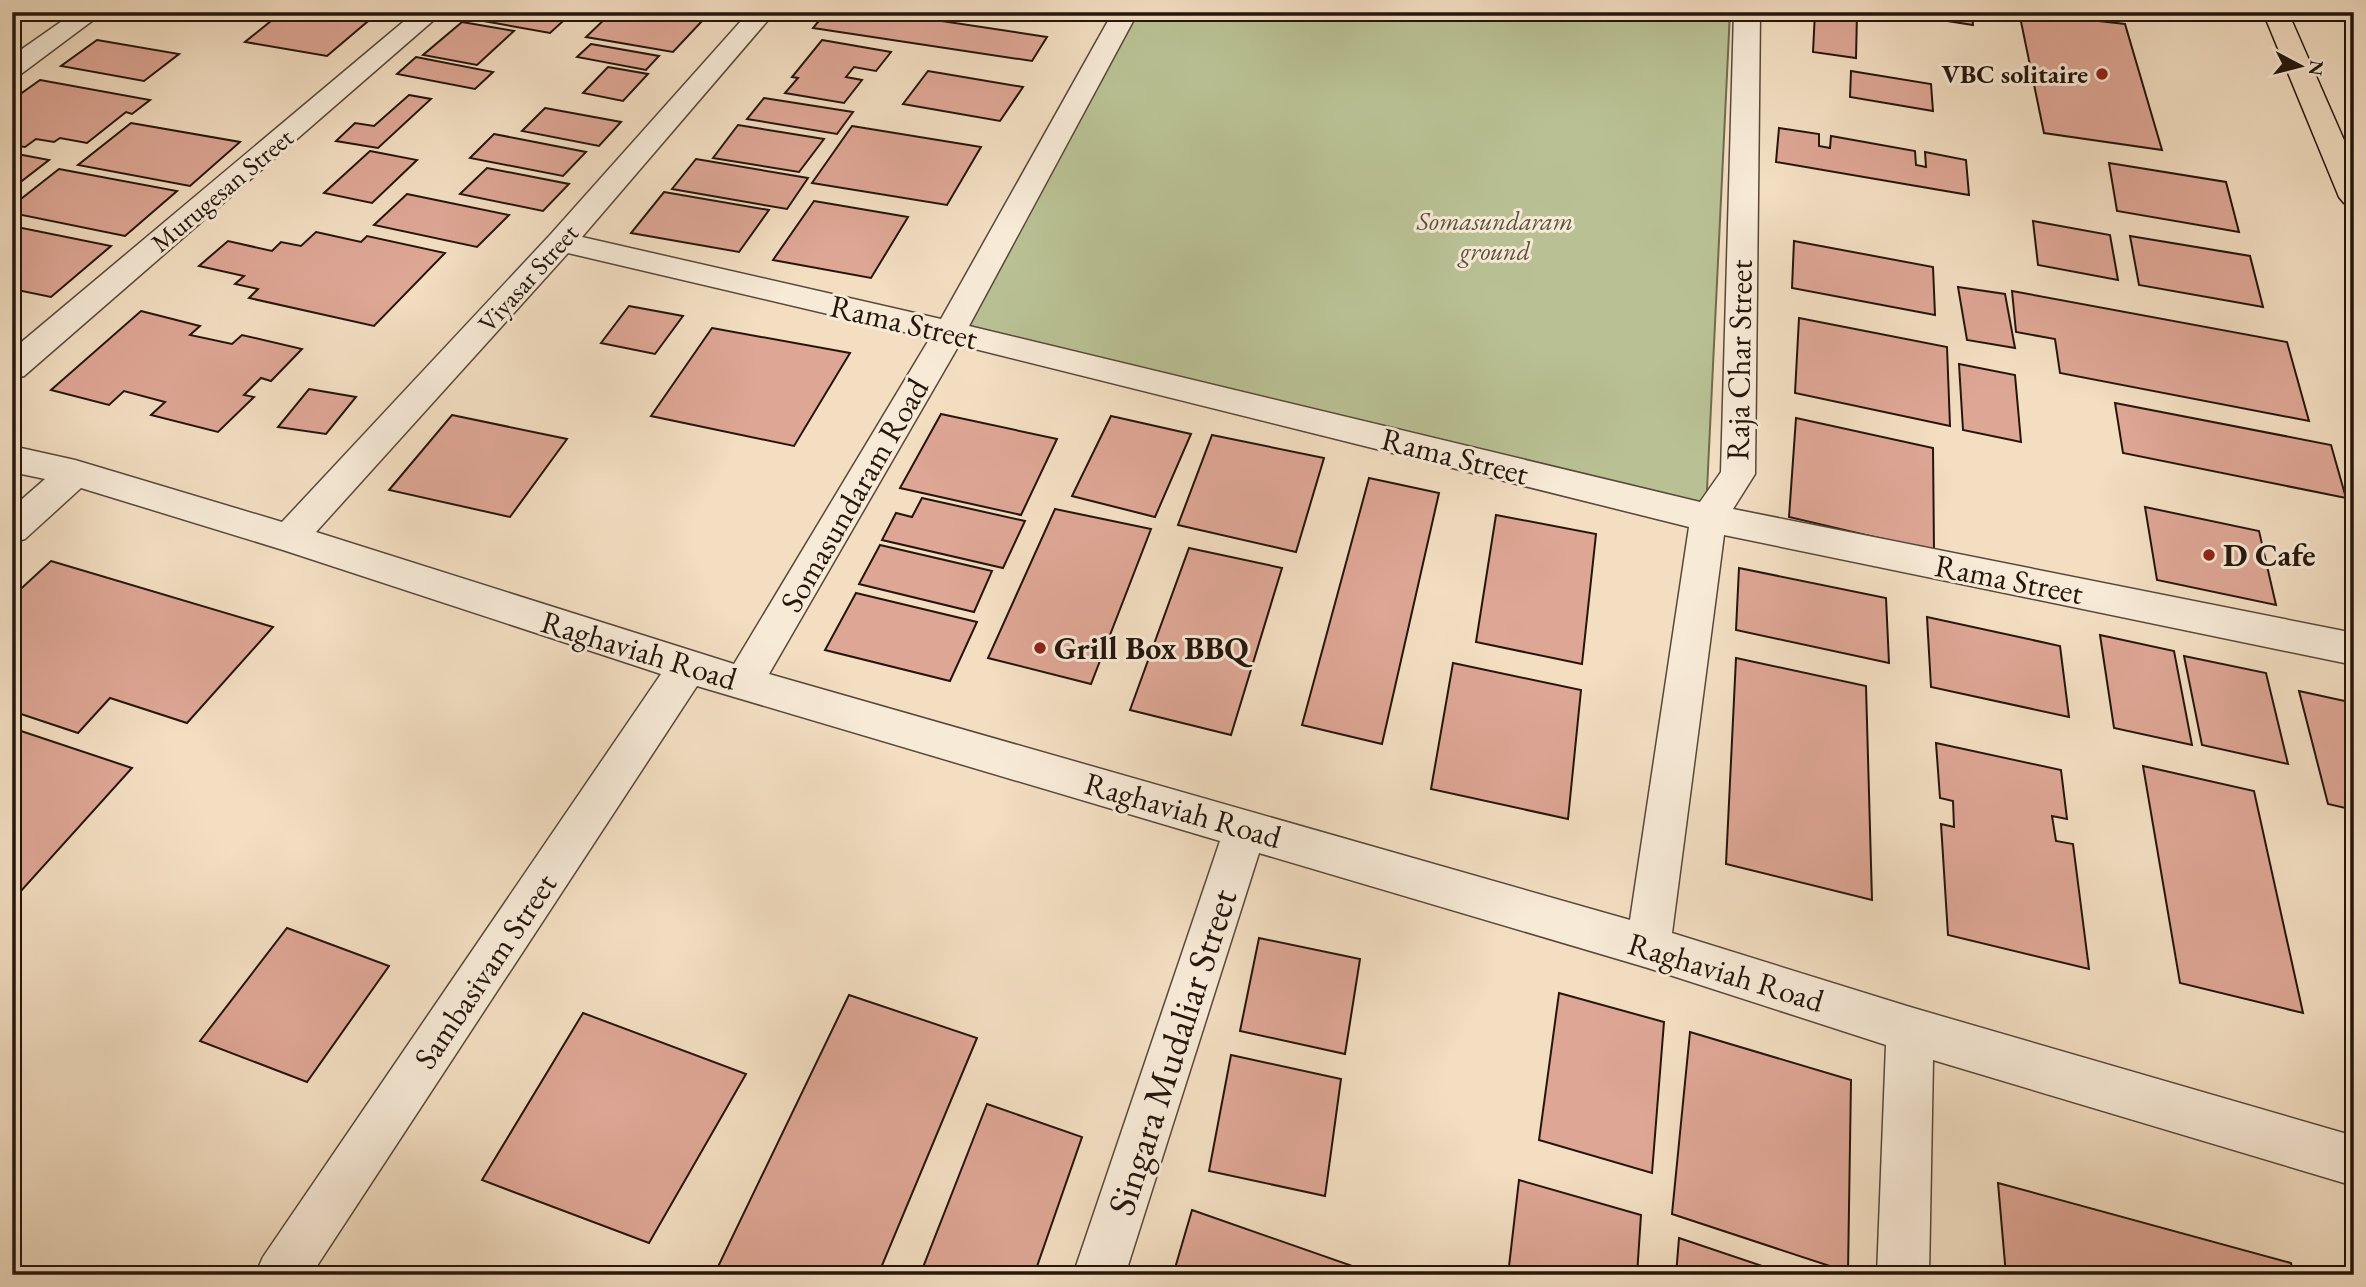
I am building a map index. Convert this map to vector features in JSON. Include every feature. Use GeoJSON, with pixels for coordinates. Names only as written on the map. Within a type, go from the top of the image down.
{"type":"FeatureCollection","features":[{"type":"Feature","properties":{"kind":"main road"},"geometry":{"type":"LineString","coordinates":[[2275,12],[2354,197]]}},
{"type":"Feature","properties":{"kind":"street"},"geometry":{"type":"LineString","coordinates":[[12,68],[92,12]]}},
{"type":"Feature","properties":{"kind":"street","name":"Murugesan Street"},"geometry":{"type":"LineString","coordinates":[[12,368],[431,12]]}},
{"type":"Feature","properties":{"kind":"street","name":"Viyasar Street"},"geometry":{"type":"LineString","coordinates":[[289,538],[561,242],[763,12]]}},
{"type":"Feature","properties":{"kind":"street","name":"Somasundaram Road"},"geometry":{"type":"LineString","coordinates":[[744,682],[950,332],[1126,12]]}},
{"type":"Feature","properties":{"kind":"street","name":"Raja Char Street"},"geometry":{"type":"LineString","coordinates":[[1648,947],[1708,518],[1738,474],[1747,12]]}},
{"type":"Feature","properties":{"kind":"street","name":"Rama Street"},"geometry":{"type":"LineString","coordinates":[[561,242],[950,332],[1708,518],[2354,649]]}},
{"type":"Feature","properties":{"kind":"street","name":"Raghaviah Road"},"geometry":{"type":"LineString","coordinates":[[12,458],[75,473],[289,538],[688,667],[1648,947],[1910,1030],[2354,1161]]}},
{"type":"Feature","properties":{"kind":"street"},"geometry":{"type":"LineString","coordinates":[[12,529],[75,473]]}},
{"type":"Feature","properties":{"kind":"street","name":"Sambasivam Street"},"geometry":{"type":"LineString","coordinates":[[281,1275],[688,667]]}},
{"type":"Feature","properties":{"kind":"street","name":"Singara Mudaliar Street"},"geometry":{"type":"LineString","coordinates":[[1099,1275],[1245,829]]}},
{"type":"Feature","properties":{"kind":"street"},"geometry":{"type":"LineString","coordinates":[[1903,1275],[1910,1030]]}},
{"type":"Feature","properties":{"kind":"green space","name":"Somasundaram ground"},"geometry":{"type":"Polygon","coordinates":[[[1132,12],[1730,12],[1706,511],[951,343],[1132,12]]]}},
{"type":"Feature","properties":{"kind":"building"},"geometry":{"type":"Polygon","coordinates":[[[282,12],[351,12],[374,16],[327,56],[245,42],[282,12]]]}},
{"type":"Feature","properties":{"kind":"building"},"geometry":{"type":"Polygon","coordinates":[[[460,12],[573,12],[550,33],[455,16],[460,12]]]}},
{"type":"Feature","properties":{"kind":"building"},"geometry":{"type":"Polygon","coordinates":[[[612,12],[663,12],[704,19],[673,52],[586,37],[612,12]]]}},
{"type":"Feature","properties":{"kind":"building"},"geometry":{"type":"Polygon","coordinates":[[[826,12],[882,12],[1047,37],[1032,61],[813,28],[826,12]]]}},
{"type":"Feature","properties":{"kind":"building"},"geometry":{"type":"Polygon","coordinates":[[[987,12],[1039,12],[1033,20],[987,12]]]}},
{"type":"Feature","properties":{"kind":"building"},"geometry":{"type":"Polygon","coordinates":[[[1815,12],[1857,13],[1856,58],[1813,52],[1815,12]]]}},
{"type":"Feature","properties":{"kind":"building"},"geometry":{"type":"Polygon","coordinates":[[[1915,12],[1972,12],[1973,25],[1915,16],[1915,12]]]}},
{"type":"Feature","properties":{"kind":"building"},"geometry":{"type":"Polygon","coordinates":[[[2019,12],[2125,24],[2162,150],[2044,133],[2019,12]]]}},
{"type":"Feature","properties":{"kind":"building"},"geometry":{"type":"Polygon","coordinates":[[[462,22],[514,31],[477,65],[423,55],[462,22]]]}},
{"type":"Feature","properties":{"kind":"building"},"geometry":{"type":"Polygon","coordinates":[[[97,40],[179,54],[144,81],[61,66],[97,40]]]}},
{"type":"Feature","properties":{"kind":"building"},"geometry":{"type":"Polygon","coordinates":[[[822,40],[891,52],[876,71],[854,67],[846,77],[862,80],[844,103],[785,93],[798,78],[792,77],[822,40]]]}},
{"type":"Feature","properties":{"kind":"building"},"geometry":{"type":"Polygon","coordinates":[[[591,44],[659,56],[646,70],[577,57],[591,44]]]}},
{"type":"Feature","properties":{"kind":"building"},"geometry":{"type":"Polygon","coordinates":[[[416,57],[493,72],[475,89],[397,74],[416,57]]]}},
{"type":"Feature","properties":{"kind":"building"},"geometry":{"type":"Polygon","coordinates":[[[608,67],[648,74],[623,101],[583,93],[608,67]]]}},
{"type":"Feature","properties":{"kind":"building"},"geometry":{"type":"Polygon","coordinates":[[[928,71],[1023,87],[1000,121],[903,104],[928,71]]]}},
{"type":"Feature","properties":{"kind":"building"},"geometry":{"type":"Polygon","coordinates":[[[1851,71],[1931,84],[1933,111],[1850,97],[1851,71]]]}},
{"type":"Feature","properties":{"kind":"building"},"geometry":{"type":"Polygon","coordinates":[[[40,80],[150,100],[132,114],[126,112],[87,143],[60,138],[54,142],[36,139],[25,147],[12,145],[12,100],[40,80]]]}},
{"type":"Feature","properties":{"kind":"building"},"geometry":{"type":"Polygon","coordinates":[[[409,95],[431,99],[378,148],[336,141],[355,123],[374,126],[409,95]]]}},
{"type":"Feature","properties":{"kind":"building"},"geometry":{"type":"Polygon","coordinates":[[[764,98],[853,112],[837,134],[747,119],[764,98]]]}},
{"type":"Feature","properties":{"kind":"building"},"geometry":{"type":"Polygon","coordinates":[[[545,108],[621,122],[599,146],[522,131],[545,108]]]}},
{"type":"Feature","properties":{"kind":"building"},"geometry":{"type":"Polygon","coordinates":[[[131,123],[240,142],[190,186],[78,165],[131,123]]]}},
{"type":"Feature","properties":{"kind":"building"},"geometry":{"type":"Polygon","coordinates":[[[738,125],[824,139],[799,172],[713,158],[738,125]]]}},
{"type":"Feature","properties":{"kind":"building"},"geometry":{"type":"Polygon","coordinates":[[[852,126],[981,147],[947,205],[812,183],[852,126]]]}},
{"type":"Feature","properties":{"kind":"building"},"geometry":{"type":"Polygon","coordinates":[[[1779,128],[1819,134],[1819,146],[1830,148],[1831,136],[1915,151],[1916,165],[1926,167],[1925,152],[1966,160],[1969,195],[1776,162],[1779,128]]]}},
{"type":"Feature","properties":{"kind":"building"},"geometry":{"type":"Polygon","coordinates":[[[494,134],[586,152],[563,176],[470,158],[494,134]]]}},
{"type":"Feature","properties":{"kind":"building"},"geometry":{"type":"Polygon","coordinates":[[[370,151],[417,160],[372,203],[324,193],[370,151]]]}},
{"type":"Feature","properties":{"kind":"building"},"geometry":{"type":"Polygon","coordinates":[[[12,153],[49,160],[14,187],[12,153]]]}},
{"type":"Feature","properties":{"kind":"building"},"geometry":{"type":"Polygon","coordinates":[[[696,159],[808,178],[787,209],[672,189],[696,159]]]}},
{"type":"Feature","properties":{"kind":"building"},"geometry":{"type":"Polygon","coordinates":[[[2109,163],[2226,182],[2239,232],[2117,211],[2109,163]]]}},
{"type":"Feature","properties":{"kind":"building"},"geometry":{"type":"Polygon","coordinates":[[[487,168],[569,184],[543,211],[460,194],[487,168]]]}},
{"type":"Feature","properties":{"kind":"building"},"geometry":{"type":"Polygon","coordinates":[[[59,169],[177,191],[125,236],[12,213],[12,206],[59,169]]]}},
{"type":"Feature","properties":{"kind":"building"},"geometry":{"type":"Polygon","coordinates":[[[664,192],[769,210],[739,252],[631,233],[664,192]]]}},
{"type":"Feature","properties":{"kind":"building"},"geometry":{"type":"Polygon","coordinates":[[[407,194],[509,215],[477,247],[374,225],[407,194]]]}},
{"type":"Feature","properties":{"kind":"building"},"geometry":{"type":"Polygon","coordinates":[[[814,201],[908,217],[871,278],[773,260],[814,201]]]}},
{"type":"Feature","properties":{"kind":"building"},"geometry":{"type":"Polygon","coordinates":[[[2033,221],[2110,235],[2118,280],[2038,265],[2033,221]]]}},
{"type":"Feature","properties":{"kind":"building"},"geometry":{"type":"Polygon","coordinates":[[[12,226],[111,246],[51,297],[12,289],[12,226]]]}},
{"type":"Feature","properties":{"kind":"building"},"geometry":{"type":"Polygon","coordinates":[[[316,232],[361,242],[367,236],[445,253],[374,326],[249,298],[258,289],[235,284],[244,276],[199,266],[228,241],[272,251],[281,242],[301,246],[316,232]]]}},
{"type":"Feature","properties":{"kind":"building"},"geometry":{"type":"Polygon","coordinates":[[[2130,236],[2250,256],[2263,307],[2139,285],[2130,236]]]}},
{"type":"Feature","properties":{"kind":"building"},"geometry":{"type":"Polygon","coordinates":[[[1794,241],[1933,267],[1935,315],[1792,288],[1794,241]]]}},
{"type":"Feature","properties":{"kind":"building"},"geometry":{"type":"Polygon","coordinates":[[[1958,287],[2005,294],[2015,348],[1967,340],[1958,287]]]}},
{"type":"Feature","properties":{"kind":"building"},"geometry":{"type":"Polygon","coordinates":[[[2012,291],[2287,342],[2309,421],[2060,373],[2055,339],[2016,332],[2012,291]]]}},
{"type":"Feature","properties":{"kind":"building"},"geometry":{"type":"Polygon","coordinates":[[[629,306],[683,316],[655,354],[601,343],[629,306]]]}},
{"type":"Feature","properties":{"kind":"building"},"geometry":{"type":"Polygon","coordinates":[[[141,311],[200,326],[190,335],[232,344],[242,335],[302,349],[271,381],[261,378],[244,395],[254,397],[218,432],[151,415],[165,402],[124,391],[109,405],[51,390],[141,311]]]}},
{"type":"Feature","properties":{"kind":"building"},"geometry":{"type":"Polygon","coordinates":[[[1799,318],[1947,347],[1950,426],[1795,393],[1799,318]]]}},
{"type":"Feature","properties":{"kind":"building"},"geometry":{"type":"Polygon","coordinates":[[[712,328],[850,353],[794,446],[651,416],[712,328]]]}},
{"type":"Feature","properties":{"kind":"building"},"geometry":{"type":"Polygon","coordinates":[[[1959,364],[2015,375],[2021,442],[1963,430],[1959,364]]]}},
{"type":"Feature","properties":{"kind":"building"},"geometry":{"type":"Polygon","coordinates":[[[309,389],[356,397],[326,434],[278,427],[309,389]]]}},
{"type":"Feature","properties":{"kind":"building"},"geometry":{"type":"Polygon","coordinates":[[[2115,403],[2331,445],[2346,498],[2123,453],[2115,403]]]}},
{"type":"Feature","properties":{"kind":"building"},"geometry":{"type":"Polygon","coordinates":[[[941,414],[1057,439],[1021,515],[900,488],[941,414]]]}},
{"type":"Feature","properties":{"kind":"building"},"geometry":{"type":"Polygon","coordinates":[[[452,415],[567,439],[510,517],[389,490],[452,415]]]}},
{"type":"Feature","properties":{"kind":"building"},"geometry":{"type":"Polygon","coordinates":[[[1111,416],[1191,434],[1155,517],[1072,496],[1111,416]]]}},
{"type":"Feature","properties":{"kind":"building"},"geometry":{"type":"Polygon","coordinates":[[[1796,418],[1933,448],[1934,551],[1789,517],[1796,418]]]}},
{"type":"Feature","properties":{"kind":"building"},"geometry":{"type":"Polygon","coordinates":[[[1212,435],[1324,458],[1296,552],[1178,525],[1212,435]]]}},
{"type":"Feature","properties":{"kind":"building"},"geometry":{"type":"Polygon","coordinates":[[[1369,478],[1439,493],[1382,744],[1302,725],[1369,478]]]}},
{"type":"Feature","properties":{"kind":"building"},"geometry":{"type":"Polygon","coordinates":[[[922,498],[1025,521],[1003,568],[882,540],[896,513],[912,517],[922,498]]]}},
{"type":"Feature","properties":{"kind":"building","name":"D Cafe"},"geometry":{"type":"Polygon","coordinates":[[[2145,507],[2259,531],[2276,605],[2157,580],[2145,507]]]}},
{"type":"Feature","properties":{"kind":"building"},"geometry":{"type":"Polygon","coordinates":[[[1055,509],[1151,529],[1091,684],[988,658],[1055,509]]]}},
{"type":"Feature","properties":{"kind":"building"},"geometry":{"type":"Polygon","coordinates":[[[1496,515],[1596,534],[1582,664],[1476,642],[1496,515]]]}},
{"type":"Feature","properties":{"kind":"building"},"geometry":{"type":"Polygon","coordinates":[[[880,545],[992,571],[974,612],[859,584],[880,545]]]}},
{"type":"Feature","properties":{"kind":"building"},"geometry":{"type":"Polygon","coordinates":[[[1189,548],[1282,568],[1231,735],[1130,710],[1189,548]]]}},
{"type":"Feature","properties":{"kind":"building"},"geometry":{"type":"Polygon","coordinates":[[[51,561],[273,627],[187,723],[110,698],[78,733],[12,711],[12,597],[51,561]]]}},
{"type":"Feature","properties":{"kind":"building"},"geometry":{"type":"Polygon","coordinates":[[[1739,568],[1886,598],[1889,663],[1736,630],[1739,568]]]}},
{"type":"Feature","properties":{"kind":"building"},"geometry":{"type":"Polygon","coordinates":[[[856,593],[977,622],[950,681],[825,650],[856,593]]]}},
{"type":"Feature","properties":{"kind":"building"},"geometry":{"type":"Polygon","coordinates":[[[1927,617],[2060,646],[2069,717],[1931,687],[1927,617]]]}},
{"type":"Feature","properties":{"kind":"building"},"geometry":{"type":"Polygon","coordinates":[[[2100,635],[2174,651],[2192,745],[2114,728],[2100,635]]]}},
{"type":"Feature","properties":{"kind":"building"},"geometry":{"type":"Polygon","coordinates":[[[2184,656],[2266,673],[2288,764],[2202,745],[2184,656]]]}},
{"type":"Feature","properties":{"kind":"building"},"geometry":{"type":"Polygon","coordinates":[[[1736,658],[1866,686],[1872,900],[1726,864],[1736,658]]]}},
{"type":"Feature","properties":{"kind":"building"},"geometry":{"type":"Polygon","coordinates":[[[1453,663],[1581,690],[1568,819],[1431,789],[1453,663]]]}},
{"type":"Feature","properties":{"kind":"building"},"geometry":{"type":"Polygon","coordinates":[[[2299,691],[2354,703],[2354,810],[2328,804],[2299,691]]]}},
{"type":"Feature","properties":{"kind":"building"},"geometry":{"type":"Polygon","coordinates":[[[12,728],[132,768],[12,901],[12,728]]]}},
{"type":"Feature","properties":{"kind":"building"},"geometry":{"type":"Polygon","coordinates":[[[1936,743],[2061,770],[2067,819],[2052,816],[2056,841],[2073,844],[2089,969],[1948,935],[1941,824],[1954,827],[1953,801],[1940,798],[1936,743]]]}},
{"type":"Feature","properties":{"kind":"building"},"geometry":{"type":"Polygon","coordinates":[[[2143,766],[2254,791],[2303,1013],[2180,983],[2143,766]]]}},
{"type":"Feature","properties":{"kind":"building"},"geometry":{"type":"Polygon","coordinates":[[[287,928],[389,966],[307,1082],[200,1041],[287,928]]]}},
{"type":"Feature","properties":{"kind":"building"},"geometry":{"type":"Polygon","coordinates":[[[1259,938],[1360,959],[1345,1054],[1240,1031],[1259,938]]]}},
{"type":"Feature","properties":{"kind":"building"},"geometry":{"type":"Polygon","coordinates":[[[1559,993],[1664,1022],[1652,1173],[1539,1140],[1559,993]]]}},
{"type":"Feature","properties":{"kind":"building"},"geometry":{"type":"Polygon","coordinates":[[[849,995],[977,1038],[878,1275],[714,1275],[849,995]]]}},
{"type":"Feature","properties":{"kind":"building"},"geometry":{"type":"Polygon","coordinates":[[[583,1013],[746,1074],[649,1243],[482,1180],[583,1013]]]}},
{"type":"Feature","properties":{"kind":"building"},"geometry":{"type":"Polygon","coordinates":[[[1690,1032],[1851,1080],[1848,1272],[1672,1214],[1690,1032]]]}},
{"type":"Feature","properties":{"kind":"building"},"geometry":{"type":"Polygon","coordinates":[[[1231,1055],[1341,1079],[1325,1196],[1209,1171],[1231,1055]]]}},
{"type":"Feature","properties":{"kind":"building"},"geometry":{"type":"Polygon","coordinates":[[[987,1104],[1082,1137],[1034,1275],[920,1275],[987,1104]]]}},
{"type":"Feature","properties":{"kind":"building"},"geometry":{"type":"Polygon","coordinates":[[[1519,1180],[1641,1215],[1637,1275],[1508,1275],[1519,1180]]]}},
{"type":"Feature","properties":{"kind":"building"},"geometry":{"type":"Polygon","coordinates":[[[1998,1183],[2291,1263],[2293,1275],[2006,1275],[1998,1183]]]}},
{"type":"Feature","properties":{"kind":"building"},"geometry":{"type":"Polygon","coordinates":[[[1192,1210],[1378,1275],[1173,1275],[1192,1210]]]}},
{"type":"Feature","properties":{"kind":"building"},"geometry":{"type":"Polygon","coordinates":[[[1679,1238],[1789,1275],[1676,1275],[1679,1238]]]}},
{"type":"Feature","properties":{"kind":"place","name":"VBC solitaire"},"geometry":{"type":"Point","coordinates":[2102,74]}},
{"type":"Feature","properties":{"kind":"place","name":"D Cafe"},"geometry":{"type":"Point","coordinates":[2209,555]}},
{"type":"Feature","properties":{"kind":"place","name":"Grill Box BBQ"},"geometry":{"type":"Point","coordinates":[1040,648]}}]}
